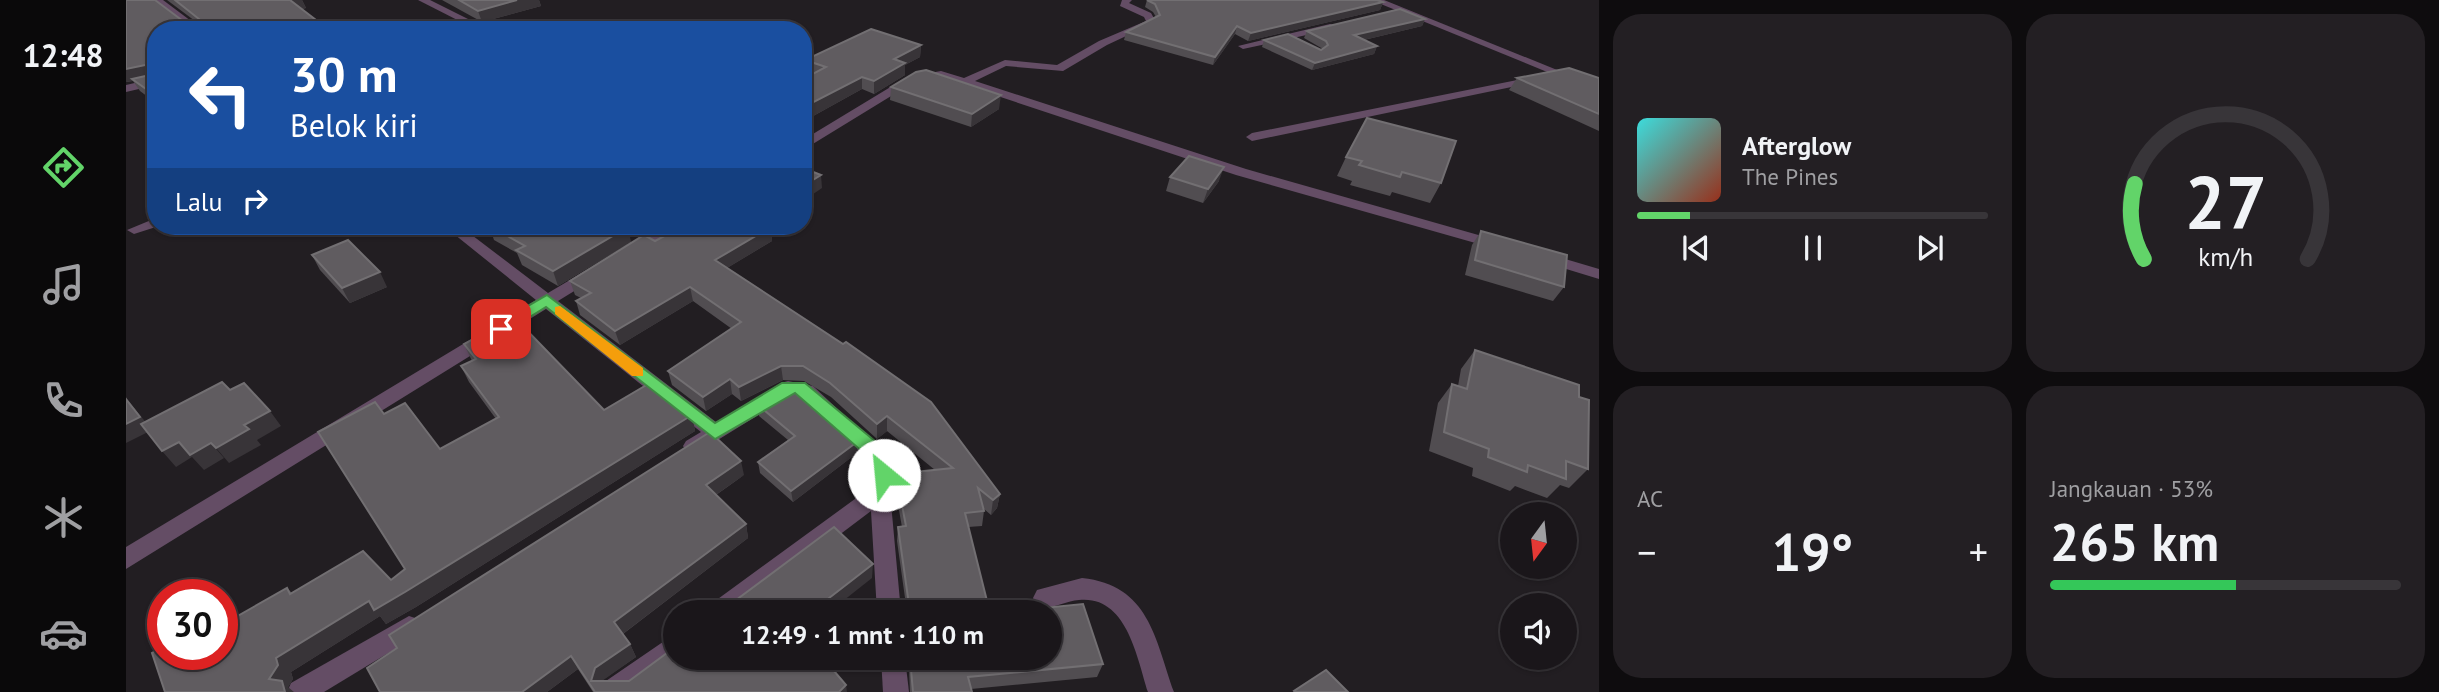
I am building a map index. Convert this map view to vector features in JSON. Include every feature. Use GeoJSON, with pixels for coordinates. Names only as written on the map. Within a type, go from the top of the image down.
{"type":"FeatureCollection","features":[{"type":"Feature","properties":{"kind":"street"},"geometry":{"type":"LineString","coordinates":[[158,0],[186,21]]}},
{"type":"Feature","properties":{"kind":"street"},"geometry":{"type":"LineString","coordinates":[[423,0],[466,21]]}},
{"type":"Feature","properties":{"kind":"street"},"geometry":{"type":"LineString","coordinates":[[967,81],[1005,63],[1059,69],[1103,43],[1151,22],[1148,15],[1123,4],[1127,0]]}},
{"type":"Feature","properties":{"kind":"street"},"geometry":{"type":"LineString","coordinates":[[1252,137],[1568,75],[1376,0]]}},
{"type":"Feature","properties":{"kind":"street"},"geometry":{"type":"LineString","coordinates":[[1377,16],[1402,10]]}},
{"type":"Feature","properties":{"kind":"street"},"geometry":{"type":"LineString","coordinates":[[1242,46],[1339,25]]}},
{"type":"Feature","properties":{"kind":"street"},"geometry":{"type":"LineString","coordinates":[[1288,36],[1308,47]]}},
{"type":"Feature","properties":{"kind":"street"},"geometry":{"type":"LineString","coordinates":[[812,140],[911,79],[936,73],[1241,172],[1506,247]]}},
{"type":"Feature","properties":{"kind":"street"},"geometry":{"type":"LineString","coordinates":[[126,89],[147,83]]}},
{"type":"Feature","properties":{"kind":"street"},"geometry":{"type":"LineString","coordinates":[[134,230],[147,225]]}},
{"type":"Feature","properties":{"kind":"street"},"geometry":{"type":"LineString","coordinates":[[463,235],[715,432]]}},
{"type":"Feature","properties":{"kind":"street"},"geometry":{"type":"LineString","coordinates":[[126,559],[657,235]]}},
{"type":"Feature","properties":{"kind":"street"},"geometry":{"type":"LineString","coordinates":[[1533,255],[1599,274]]}},
{"type":"Feature","properties":{"kind":"street"},"geometry":{"type":"LineString","coordinates":[[680,454],[777,393],[799,387],[880,456],[885,467],[880,492],[888,600]]}},
{"type":"Feature","properties":{"kind":"street"},"geometry":{"type":"LineString","coordinates":[[735,600],[880,492]]}},
{"type":"Feature","properties":{"kind":"street"},"geometry":{"type":"LineString","coordinates":[[1045,598],[1082,589],[1101,591],[1118,598],[1132,616],[1161,692]]}},
{"type":"Feature","properties":{"kind":"street"},"geometry":{"type":"LineString","coordinates":[[300,692],[425,617]]}},
{"type":"Feature","properties":{"kind":"street"},"geometry":{"type":"LineString","coordinates":[[612,692],[663,655]]}},
{"type":"Feature","properties":{"kind":"street"},"geometry":{"type":"LineString","coordinates":[[894,670],[895,692]]}},
{"type":"Feature","properties":{"kind":"building"},"geometry":{"type":"Polygon","coordinates":[[[126,0],[155,0],[183,21],[147,21],[147,65],[126,69],[126,0]]]}},
{"type":"Feature","properties":{"kind":"building"},"geometry":{"type":"Polygon","coordinates":[[[175,0],[290,0],[317,21],[197,21],[199,19],[175,0]]]}},
{"type":"Feature","properties":{"kind":"building"},"geometry":{"type":"Polygon","coordinates":[[[459,0],[517,0],[478,11],[459,0]]]}},
{"type":"Feature","properties":{"kind":"building"},"geometry":{"type":"Polygon","coordinates":[[[1147,0],[1383,2],[1251,33],[1237,26],[1215,57],[1126,32],[1160,15],[1155,4],[1147,0]]]}},
{"type":"Feature","properties":{"kind":"building"},"geometry":{"type":"Polygon","coordinates":[[[1400,9],[1425,19],[1354,35],[1377,46],[1315,63],[1264,40],[1288,34],[1321,50],[1328,45],[1326,41],[1307,31],[1400,9]]]}},
{"type":"Feature","properties":{"kind":"building"},"geometry":{"type":"Polygon","coordinates":[[[871,29],[921,45],[894,59],[905,63],[874,81],[862,77],[812,103],[812,74],[826,67],[812,62],[812,57],[871,29]]]}},
{"type":"Feature","properties":{"kind":"building"},"geometry":{"type":"Polygon","coordinates":[[[1569,68],[1599,78],[1599,114],[1517,78],[1569,68]]]}},
{"type":"Feature","properties":{"kind":"building"},"geometry":{"type":"Polygon","coordinates":[[[926,70],[1001,95],[972,114],[891,87],[916,72],[926,70]]]}},
{"type":"Feature","properties":{"kind":"building"},"geometry":{"type":"Polygon","coordinates":[[[147,76],[147,90],[132,79],[147,76]]]}},
{"type":"Feature","properties":{"kind":"building"},"geometry":{"type":"Polygon","coordinates":[[[1367,118],[1456,141],[1441,183],[1402,172],[1400,177],[1359,165],[1362,161],[1346,157],[1367,118]]]}},
{"type":"Feature","properties":{"kind":"building"},"geometry":{"type":"Polygon","coordinates":[[[1189,156],[1224,167],[1208,189],[1170,177],[1189,156]]]}},
{"type":"Feature","properties":{"kind":"building"},"geometry":{"type":"Polygon","coordinates":[[[812,172],[821,175],[812,180],[812,172]]]}},
{"type":"Feature","properties":{"kind":"building"},"geometry":{"type":"Polygon","coordinates":[[[1481,231],[1567,255],[1564,287],[1475,260],[1481,231]]]}},
{"type":"Feature","properties":{"kind":"building"},"geometry":{"type":"Polygon","coordinates":[[[506,235],[614,235],[553,271],[516,250],[525,246],[506,235]]]}},
{"type":"Feature","properties":{"kind":"building"},"geometry":{"type":"Polygon","coordinates":[[[644,235],[655,241],[666,235],[757,235],[715,260],[843,344],[846,342],[931,402],[1000,494],[993,500],[978,488],[984,511],[965,513],[987,600],[908,600],[898,527],[906,526],[896,474],[953,468],[887,416],[877,424],[830,383],[803,366],[781,366],[739,387],[730,379],[703,397],[668,371],[741,322],[690,287],[615,331],[576,301],[591,293],[570,281],[644,235]]]}},
{"type":"Feature","properties":{"kind":"building"},"geometry":{"type":"Polygon","coordinates":[[[348,240],[380,272],[342,288],[312,255],[348,240]]]}},
{"type":"Feature","properties":{"kind":"building"},"geometry":{"type":"Polygon","coordinates":[[[514,317],[604,410],[650,383],[692,415],[405,592],[374,610],[369,601],[276,658],[278,665],[269,679],[282,681],[285,692],[165,692],[158,670],[238,670],[238,616],[287,588],[290,594],[363,551],[391,580],[405,569],[318,432],[375,402],[384,414],[405,403],[440,449],[499,417],[461,366],[476,359],[464,344],[514,317]]]}},
{"type":"Feature","properties":{"kind":"building"},"geometry":{"type":"Polygon","coordinates":[[[1475,350],[1579,385],[1579,397],[1589,400],[1588,469],[1566,461],[1566,479],[1528,465],[1527,472],[1488,457],[1489,449],[1444,432],[1452,384],[1467,389],[1475,350]]]}},
{"type":"Feature","properties":{"kind":"building"},"geometry":{"type":"Polygon","coordinates":[[[222,382],[230,390],[244,383],[270,411],[244,425],[249,429],[216,448],[211,443],[190,455],[179,442],[162,451],[141,424],[222,382]]]}},
{"type":"Feature","properties":{"kind":"building"},"geometry":{"type":"Polygon","coordinates":[[[794,386],[857,442],[791,491],[758,462],[795,436],[758,405],[794,386]]]}},
{"type":"Feature","properties":{"kind":"building"},"geometry":{"type":"Polygon","coordinates":[[[126,399],[140,417],[126,424],[126,399]]]}},
{"type":"Feature","properties":{"kind":"building"},"geometry":{"type":"Polygon","coordinates":[[[710,432],[741,461],[706,485],[746,524],[614,622],[630,644],[595,668],[591,681],[629,681],[663,656],[663,670],[833,670],[846,685],[839,692],[595,692],[571,656],[522,692],[380,692],[367,668],[397,648],[389,635],[710,432]]]}},
{"type":"Feature","properties":{"kind":"building"},"geometry":{"type":"Polygon","coordinates":[[[834,527],[873,564],[826,600],[736,600],[834,527]]]}},
{"type":"Feature","properties":{"kind":"building"},"geometry":{"type":"Polygon","coordinates":[[[1083,604],[1103,664],[1062,668],[1062,606],[1083,604]]]}},
{"type":"Feature","properties":{"kind":"building"},"geometry":{"type":"Polygon","coordinates":[[[911,670],[1041,670],[968,677],[972,692],[913,692],[911,670]]]}},
{"type":"Feature","properties":{"kind":"building"},"geometry":{"type":"Polygon","coordinates":[[[1326,670],[1348,692],[1294,691],[1326,670]]]}},
{"type":"Feature","properties":{"kind":"slow traffic"},"geometry":{"type":"LineString","coordinates":[[560,311],[638,372]]}},
{"type":"Feature","properties":{"kind":"route"},"geometry":{"type":"LineString","coordinates":[[501,329],[547,300],[715,432],[766,399],[788,388],[799,387],[880,456],[884,462],[884,475]]}}]}
